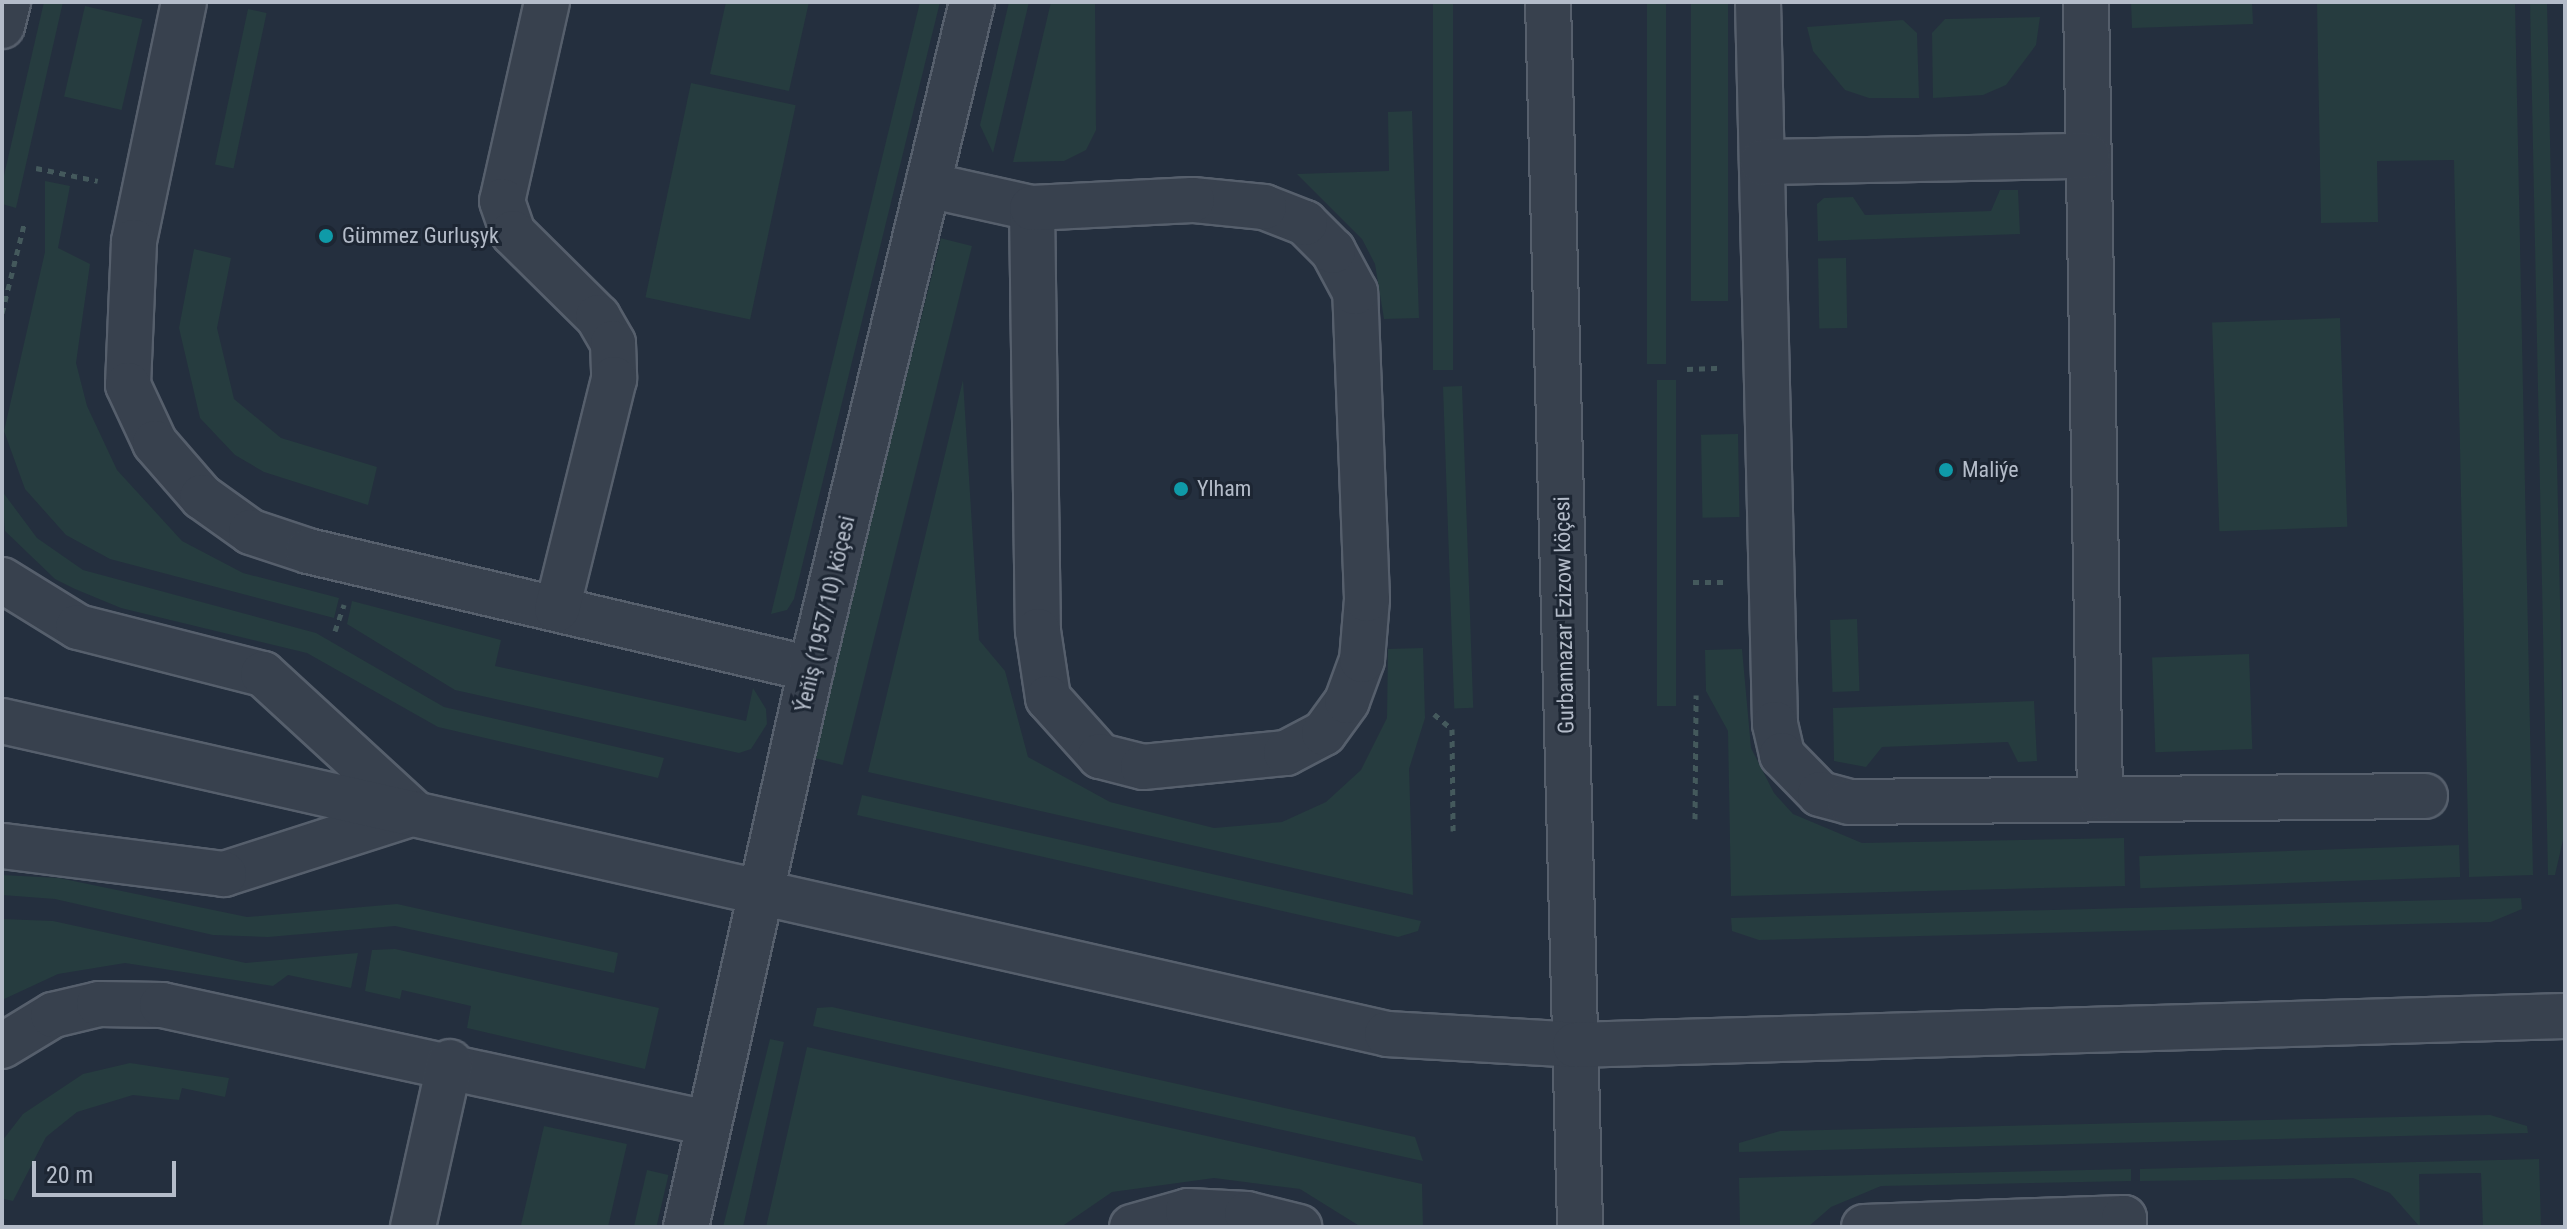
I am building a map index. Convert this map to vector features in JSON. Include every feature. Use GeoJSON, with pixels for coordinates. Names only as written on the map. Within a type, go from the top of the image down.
{"type":"FeatureCollection","features":[{"type":"Feature","properties":{"kind":"street"},"geometry":{"type":"LineString","coordinates":[[2,26],[8,2]]}},
{"type":"Feature","properties":{"kind":"street"},"geometry":{"type":"LineString","coordinates":[[184,2],[143,191],[126,317],[128,385],[155,443],[202,497],[251,532],[308,551],[811,669]]}},
{"type":"Feature","properties":{"kind":"street"},"geometry":{"type":"LineString","coordinates":[[547,2],[502,201],[513,233],[598,317],[613,343],[614,379],[557,609]]}},
{"type":"Feature","properties":{"kind":"street","name":"Ýeňiş (1957/10) köçesi"},"geometry":{"type":"LineString","coordinates":[[686,1227],[811,669],[972,2]]}},
{"type":"Feature","properties":{"kind":"street","name":"Gurbannazar Ezizow köçesi"},"geometry":{"type":"LineString","coordinates":[[1548,2],[1580,1227]]}},
{"type":"Feature","properties":{"kind":"street"},"geometry":{"type":"LineString","coordinates":[[1758,2],[1775,724],[1782,755],[1820,794],[1849,802],[2425,796]]}},
{"type":"Feature","properties":{"kind":"street"},"geometry":{"type":"LineString","coordinates":[[2086,2],[2100,797]]}},
{"type":"Feature","properties":{"kind":"street"},"geometry":{"type":"LineString","coordinates":[[1762,162],[2088,156]]}},
{"type":"Feature","properties":{"kind":"street"},"geometry":{"type":"LineString","coordinates":[[928,185],[1032,208],[1192,200],[1264,207],[1305,223],[1333,251],[1355,292],[1367,599],[1362,660],[1347,701],[1324,733],[1286,753],[1143,767],[1100,756],[1048,698],[1038,631],[1032,208]]}},
{"type":"Feature","properties":{"kind":"street"},"geometry":{"type":"LineString","coordinates":[[2,580],[78,627],[263,674],[414,813]]}},
{"type":"Feature","properties":{"kind":"street"},"geometry":{"type":"LineString","coordinates":[[2,721],[1387,1034],[1575,1045],[2565,1016]]}},
{"type":"Feature","properties":{"kind":"street"},"geometry":{"type":"LineString","coordinates":[[2,846],[224,874],[414,813]]}},
{"type":"Feature","properties":{"kind":"street"},"geometry":{"type":"LineString","coordinates":[[2,1046],[53,1015],[99,1004],[162,1005],[450,1062],[708,1123]]}},
{"type":"Feature","properties":{"kind":"street"},"geometry":{"type":"LineString","coordinates":[[413,1227],[450,1062]]}},
{"type":"Feature","properties":{"kind":"street"},"geometry":{"type":"LineString","coordinates":[[1132,1227],[1188,1211],[1247,1214],[1299,1227]]}},
{"type":"Feature","properties":{"kind":"street"},"geometry":{"type":"LineString","coordinates":[[1864,1227],[2124,1218],[2124,1227]]}},
{"type":"Feature","properties":{"kind":"path"},"geometry":{"type":"LineString","coordinates":[[36,168],[143,191]]}},
{"type":"Feature","properties":{"kind":"path"},"geometry":{"type":"LineString","coordinates":[[2,313],[24,225]]}},
{"type":"Feature","properties":{"kind":"path"},"geometry":{"type":"LineString","coordinates":[[1695,819],[1696,695]]}},
{"type":"Feature","properties":{"kind":"path"},"geometry":{"type":"LineString","coordinates":[[1434,714],[1452,729],[1453,831]]}},
{"type":"Feature","properties":{"kind":"green space"},"geometry":{"type":"Polygon","coordinates":[[[44,2],[63,2],[16,208],[2,204],[2,184],[44,2]]]}},
{"type":"Feature","properties":{"kind":"green space"},"geometry":{"type":"Polygon","coordinates":[[[726,2],[809,2],[789,91],[710,74],[726,2]]]}},
{"type":"Feature","properties":{"kind":"green space"},"geometry":{"type":"Polygon","coordinates":[[[920,2],[940,2],[794,599],[787,610],[771,614],[920,2]]]}},
{"type":"Feature","properties":{"kind":"green space"},"geometry":{"type":"Polygon","coordinates":[[[1009,2],[1029,2],[993,153],[980,125],[1009,2]]]}},
{"type":"Feature","properties":{"kind":"green space"},"geometry":{"type":"Polygon","coordinates":[[[1051,2],[1095,2],[1096,130],[1086,150],[1064,161],[1013,162],[1051,2]]]}},
{"type":"Feature","properties":{"kind":"green space"},"geometry":{"type":"Polygon","coordinates":[[[1433,2],[1453,2],[1453,370],[1433,370],[1433,2]]]}},
{"type":"Feature","properties":{"kind":"green space"},"geometry":{"type":"Polygon","coordinates":[[[1647,2],[1666,2],[1666,364],[1647,364],[1647,2]]]}},
{"type":"Feature","properties":{"kind":"green space"},"geometry":{"type":"Polygon","coordinates":[[[1691,2],[1728,2],[1728,301],[1691,301],[1691,2]]]}},
{"type":"Feature","properties":{"kind":"green space"},"geometry":{"type":"Polygon","coordinates":[[[2131,2],[2252,2],[2253,24],[2132,28],[2131,2]]]}},
{"type":"Feature","properties":{"kind":"green space"},"geometry":{"type":"Polygon","coordinates":[[[2317,2],[2515,2],[2533,875],[2469,877],[2454,160],[2377,161],[2378,222],[2321,223],[2317,2]]]}},
{"type":"Feature","properties":{"kind":"green space"},"geometry":{"type":"Polygon","coordinates":[[[2530,2],[2547,2],[2565,831],[2555,875],[2548,875],[2530,2]]]}},
{"type":"Feature","properties":{"kind":"green space"},"geometry":{"type":"Polygon","coordinates":[[[85,6],[142,19],[122,110],[64,97],[85,6]]]}},
{"type":"Feature","properties":{"kind":"green space"},"geometry":{"type":"Polygon","coordinates":[[[248,9],[267,13],[234,168],[215,165],[248,9]]]}},
{"type":"Feature","properties":{"kind":"green space"},"geometry":{"type":"Polygon","coordinates":[[[2040,17],[2036,45],[2006,85],[1983,95],[1933,98],[1932,33],[1945,19],[2040,17]]]}},
{"type":"Feature","properties":{"kind":"green space"},"geometry":{"type":"Polygon","coordinates":[[[1903,20],[1917,33],[1919,98],[1869,98],[1845,90],[1813,51],[1807,27],[1903,20]]]}},
{"type":"Feature","properties":{"kind":"green space"},"geometry":{"type":"Polygon","coordinates":[[[691,83],[796,105],[750,319],[645,297],[691,83]]]}},
{"type":"Feature","properties":{"kind":"green space"},"geometry":{"type":"Polygon","coordinates":[[[1412,111],[1419,318],[1384,319],[1375,264],[1362,239],[1297,174],[1389,171],[1388,112],[1412,111]]]}},
{"type":"Feature","properties":{"kind":"green space"},"geometry":{"type":"Polygon","coordinates":[[[45,181],[70,186],[58,248],[90,264],[76,363],[87,406],[117,470],[182,541],[243,573],[339,598],[334,618],[110,559],[66,535],[25,489],[4,431],[45,252],[45,181]]]}},
{"type":"Feature","properties":{"kind":"green space"},"geometry":{"type":"Polygon","coordinates":[[[2000,190],[2018,190],[2020,234],[1818,241],[1817,204],[1824,198],[1853,197],[1865,215],[1991,211],[2000,190]]]}},
{"type":"Feature","properties":{"kind":"green space"},"geometry":{"type":"Polygon","coordinates":[[[941,238],[972,246],[843,765],[812,757],[941,238]]]}},
{"type":"Feature","properties":{"kind":"green space"},"geometry":{"type":"Polygon","coordinates":[[[194,249],[231,258],[217,328],[234,399],[281,438],[377,467],[368,505],[264,472],[235,455],[200,418],[179,328],[194,249]]]}},
{"type":"Feature","properties":{"kind":"green space"},"geometry":{"type":"Polygon","coordinates":[[[1818,258],[1846,258],[1847,328],[1819,328],[1818,258]]]}},
{"type":"Feature","properties":{"kind":"green space"},"geometry":{"type":"Polygon","coordinates":[[[2340,318],[2347,527],[2219,531],[2212,322],[2340,318]]]}},
{"type":"Feature","properties":{"kind":"green space"},"geometry":{"type":"Polygon","coordinates":[[[963,380],[979,640],[1005,671],[1028,757],[1110,802],[1214,828],[1282,822],[1326,802],[1361,770],[1387,718],[1388,649],[1423,648],[1425,718],[1409,769],[1413,895],[868,772],[963,380]]]}},
{"type":"Feature","properties":{"kind":"green space"},"geometry":{"type":"Polygon","coordinates":[[[1657,380],[1676,380],[1676,706],[1657,706],[1657,380]]]}},
{"type":"Feature","properties":{"kind":"green space"},"geometry":{"type":"Polygon","coordinates":[[[1462,386],[1473,708],[1454,708],[1443,387],[1462,386]]]}},
{"type":"Feature","properties":{"kind":"green space"},"geometry":{"type":"Polygon","coordinates":[[[1738,434],[1739,517],[1702,518],[1701,435],[1738,434]]]}},
{"type":"Feature","properties":{"kind":"green space"},"geometry":{"type":"Polygon","coordinates":[[[2,491],[37,538],[83,570],[316,633],[444,707],[664,758],[658,778],[438,727],[307,653],[121,608],[75,589],[55,579],[5,531],[2,491]]]}},
{"type":"Feature","properties":{"kind":"green space"},"geometry":{"type":"Polygon","coordinates":[[[352,601],[501,640],[495,666],[746,721],[753,688],[766,709],[767,724],[751,749],[739,753],[455,690],[347,624],[352,601]]]}},
{"type":"Feature","properties":{"kind":"green space"},"geometry":{"type":"Polygon","coordinates":[[[1857,619],[1860,691],[1833,692],[1830,620],[1857,619]]]}},
{"type":"Feature","properties":{"kind":"green space"},"geometry":{"type":"Polygon","coordinates":[[[1742,649],[1751,748],[1774,793],[1793,814],[1862,843],[2124,838],[2125,886],[1731,896],[1728,731],[1706,691],[1705,650],[1742,649]]]}},
{"type":"Feature","properties":{"kind":"green space"},"geometry":{"type":"Polygon","coordinates":[[[2249,654],[2252,749],[2155,752],[2152,657],[2249,654]]]}},
{"type":"Feature","properties":{"kind":"green space"},"geometry":{"type":"Polygon","coordinates":[[[2034,701],[2037,761],[2018,762],[2008,742],[1882,747],[1866,767],[1834,761],[1833,708],[2034,701]]]}},
{"type":"Feature","properties":{"kind":"green space"},"geometry":{"type":"Polygon","coordinates":[[[862,795],[1421,921],[1418,931],[1398,937],[857,815],[862,795]]]}},
{"type":"Feature","properties":{"kind":"green space"},"geometry":{"type":"Polygon","coordinates":[[[2459,845],[2460,877],[2140,888],[2139,856],[2459,845]]]}},
{"type":"Feature","properties":{"kind":"green space"},"geometry":{"type":"Polygon","coordinates":[[[2,875],[59,878],[247,917],[397,904],[618,953],[614,973],[395,926],[268,937],[213,935],[55,899],[2,895],[2,875]]]}},
{"type":"Feature","properties":{"kind":"green space"},"geometry":{"type":"Polygon","coordinates":[[[2521,898],[2522,909],[2491,922],[1759,940],[1732,931],[1731,918],[2521,898]]]}},
{"type":"Feature","properties":{"kind":"green space"},"geometry":{"type":"Polygon","coordinates":[[[2,919],[53,921],[246,963],[358,953],[351,988],[288,975],[273,986],[125,963],[58,974],[2,1000],[2,919]]]}},
{"type":"Feature","properties":{"kind":"green space"},"geometry":{"type":"Polygon","coordinates":[[[395,949],[659,1008],[645,1069],[467,1028],[471,1006],[402,990],[400,999],[365,991],[372,950],[395,949]]]}},
{"type":"Feature","properties":{"kind":"green space"},"geometry":{"type":"Polygon","coordinates":[[[832,1007],[1415,1137],[1423,1161],[813,1026],[817,1008],[832,1007]]]}},
{"type":"Feature","properties":{"kind":"green space"},"geometry":{"type":"Polygon","coordinates":[[[770,1039],[784,1042],[743,1227],[723,1227],[770,1039]]]}},
{"type":"Feature","properties":{"kind":"green space"},"geometry":{"type":"Polygon","coordinates":[[[807,1047],[1422,1184],[1423,1227],[1361,1227],[1300,1189],[1214,1178],[1112,1192],[1061,1227],[766,1227],[807,1047]]]}},
{"type":"Feature","properties":{"kind":"green space"},"geometry":{"type":"Polygon","coordinates":[[[130,1063],[229,1078],[225,1097],[182,1088],[179,1100],[133,1095],[77,1112],[46,1137],[13,1201],[4,1199],[2,1208],[2,1141],[23,1114],[83,1074],[130,1063]]]}},
{"type":"Feature","properties":{"kind":"green space"},"geometry":{"type":"Polygon","coordinates":[[[2490,1115],[2527,1126],[2528,1133],[1739,1152],[1739,1143],[1780,1131],[2490,1115]]]}},
{"type":"Feature","properties":{"kind":"green space"},"geometry":{"type":"Polygon","coordinates":[[[544,1126],[627,1144],[608,1227],[521,1225],[544,1126]]]}},
{"type":"Feature","properties":{"kind":"green space"},"geometry":{"type":"Polygon","coordinates":[[[2539,1159],[2541,1227],[2483,1227],[2481,1173],[2419,1174],[2420,1227],[2390,1193],[2353,1178],[2140,1181],[2140,1169],[2539,1159]]]}},
{"type":"Feature","properties":{"kind":"green space"},"geometry":{"type":"Polygon","coordinates":[[[2131,1169],[2131,1181],[1881,1186],[1831,1207],[1808,1227],[1740,1227],[1739,1178],[2131,1169]]]}},
{"type":"Feature","properties":{"kind":"green space"},"geometry":{"type":"Polygon","coordinates":[[[647,1170],[668,1175],[656,1227],[634,1227],[647,1170]]]}},
{"type":"Feature","properties":{"kind":"place","name":"Gümmez Gurluşyk"},"geometry":{"type":"Point","coordinates":[326,236]}},
{"type":"Feature","properties":{"kind":"place","name":"Maliýe"},"geometry":{"type":"Point","coordinates":[1946,470]}},
{"type":"Feature","properties":{"kind":"place","name":"Ylham"},"geometry":{"type":"Point","coordinates":[1181,489]}}]}
